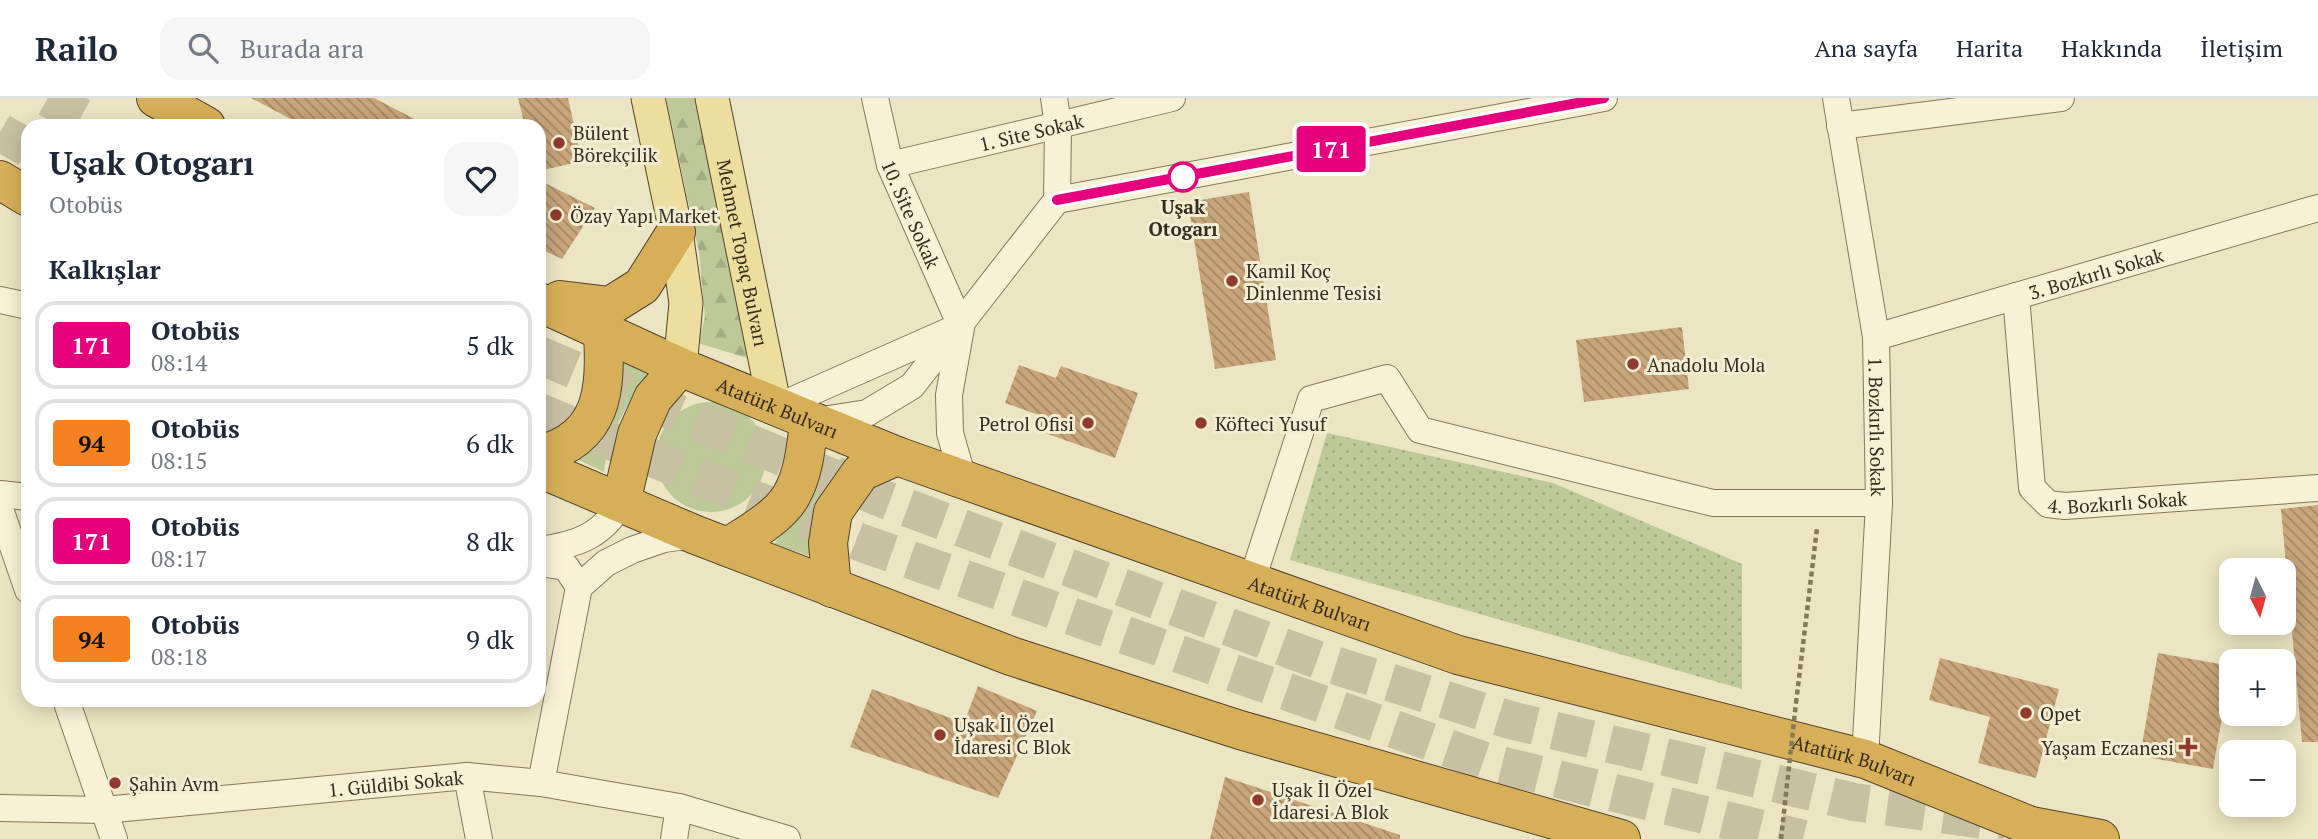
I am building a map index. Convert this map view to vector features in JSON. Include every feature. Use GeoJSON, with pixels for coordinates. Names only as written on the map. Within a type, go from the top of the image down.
{"type":"FeatureCollection","features":[{"type":"Feature","properties":{"kind":"highway"},"geometry":{"type":"LineString","coordinates":[[156,98],[194,119]]}},
{"type":"Feature","properties":{"kind":"highway"},"geometry":{"type":"LineString","coordinates":[[0,180],[21,193]]}},
{"type":"Feature","properties":{"kind":"highway"},"geometry":{"type":"LineString","coordinates":[[546,301],[610,306],[642,286],[676,232]]}},
{"type":"Feature","properties":{"kind":"highway","name":"Atatürk Bulvarı"},"geometry":{"type":"LineString","coordinates":[[546,304],[603,332],[775,408],[964,482],[1458,655],[1865,759],[2031,826],[2100,839]]}},
{"type":"Feature","properties":{"kind":"highway"},"geometry":{"type":"LineString","coordinates":[[546,453],[579,437],[594,418],[602,396],[605,370],[603,332]]}},
{"type":"Feature","properties":{"kind":"highway"},"geometry":{"type":"LineString","coordinates":[[621,503],[637,434],[653,398],[680,367]]}},
{"type":"Feature","properties":{"kind":"highway"},"geometry":{"type":"LineString","coordinates":[[712,541],[762,525],[790,497],[804,461],[809,422]]}},
{"type":"Feature","properties":{"kind":"highway"},"geometry":{"type":"LineString","coordinates":[[832,588],[828,543],[833,512],[861,472],[897,456]]}},
{"type":"Feature","properties":{"kind":"highway"},"geometry":{"type":"LineString","coordinates":[[546,471],[712,541],[1011,656],[1240,730],[1621,839]]}},
{"type":"Feature","properties":{"kind":"main road"},"geometry":{"type":"LineString","coordinates":[[648,98],[676,232],[686,303],[680,367]]}},
{"type":"Feature","properties":{"kind":"main road","name":"Mehmet Topaç Bulvarı"},"geometry":{"type":"LineString","coordinates":[[712,98],[775,408]]}},
{"type":"Feature","properties":{"kind":"street","name":"10. Site Sokak"},"geometry":{"type":"LineString","coordinates":[[875,98],[890,165],[961,326]]}},
{"type":"Feature","properties":{"kind":"street"},"geometry":{"type":"LineString","coordinates":[[809,422],[867,413],[912,386],[1057,200],[1058,125],[1054,98]]}},
{"type":"Feature","properties":{"kind":"street","name":"1. Site Sokak"},"geometry":{"type":"LineString","coordinates":[[890,165],[1171,98]]}},
{"type":"Feature","properties":{"kind":"street"},"geometry":{"type":"LineString","coordinates":[[1057,200],[1604,98]]}},
{"type":"Feature","properties":{"kind":"street","name":"1. Bozkırlı Sokak"},"geometry":{"type":"LineString","coordinates":[[1836,98],[1876,337],[1879,503],[1865,759]]}},
{"type":"Feature","properties":{"kind":"street"},"geometry":{"type":"LineString","coordinates":[[1840,126],[2060,98]]}},
{"type":"Feature","properties":{"kind":"street","name":"3. Bozkırlı Sokak"},"geometry":{"type":"LineString","coordinates":[[1876,337],[2318,208]]}},
{"type":"Feature","properties":{"kind":"street","name":"4. Bozkırlı Sokak"},"geometry":{"type":"LineString","coordinates":[[2016,296],[2032,488],[2049,503],[2065,506],[2318,488]]}},
{"type":"Feature","properties":{"kind":"street"},"geometry":{"type":"LineString","coordinates":[[0,300],[21,304]]}},
{"type":"Feature","properties":{"kind":"street"},"geometry":{"type":"LineString","coordinates":[[775,408],[961,326]]}},
{"type":"Feature","properties":{"kind":"street"},"geometry":{"type":"LineString","coordinates":[[961,326],[949,395],[950,433],[964,482]]}},
{"type":"Feature","properties":{"kind":"street"},"geometry":{"type":"LineString","coordinates":[[1251,583],[1311,399],[1387,378],[1420,430],[1713,503],[1879,503]]}},
{"type":"Feature","properties":{"kind":"street"},"geometry":{"type":"LineString","coordinates":[[0,494],[21,496]]}},
{"type":"Feature","properties":{"kind":"street"},"geometry":{"type":"LineString","coordinates":[[546,549],[576,543],[592,534],[611,521],[621,503]]}},
{"type":"Feature","properties":{"kind":"street"},"geometry":{"type":"LineString","coordinates":[[0,509],[21,570]]}},
{"type":"Feature","properties":{"kind":"street"},"geometry":{"type":"LineString","coordinates":[[541,783],[579,587],[606,563],[632,550],[664,539],[712,541]]}},
{"type":"Feature","properties":{"kind":"street"},"geometry":{"type":"LineString","coordinates":[[546,564],[566,567],[579,587]]}},
{"type":"Feature","properties":{"kind":"street"},"geometry":{"type":"LineString","coordinates":[[68,707],[114,839]]}},
{"type":"Feature","properties":{"kind":"street"},"geometry":{"type":"LineString","coordinates":[[467,776],[479,839]]}},
{"type":"Feature","properties":{"kind":"street","name":"1. Güldibi Sokak"},"geometry":{"type":"LineString","coordinates":[[0,808],[104,810],[467,776],[541,783],[679,807],[788,839]]}},
{"type":"Feature","properties":{"kind":"street"},"geometry":{"type":"LineString","coordinates":[[674,839],[679,807]]}},
{"type":"Feature","properties":{"kind":"path"},"geometry":{"type":"LineString","coordinates":[[1781,839],[1820,503]]}},
{"type":"Feature","properties":{"kind":"path"},"geometry":{"type":"LineString","coordinates":[[1793,663],[1801,664]]}},
{"type":"Feature","properties":{"kind":"green space"},"geometry":{"type":"Polygon","coordinates":[[[666,98],[694,98],[720,207],[747,358],[698,343],[705,317],[699,252],[666,98]]]}},
{"type":"Feature","properties":{"kind":"green space"},"geometry":{"type":"Polygon","coordinates":[[[616,357],[648,375],[619,421],[609,445],[604,472],[566,454],[616,357]]]}},
{"type":"Feature","properties":{"kind":"green space"},"geometry":{"type":"Polygon","coordinates":[[[711,402],[732,407],[750,418],[761,436],[766,457],[761,478],[750,496],[732,507],[711,512],[690,507],[672,496],[661,478],[656,457],[661,436],[672,418],[690,407],[711,402]]]}},
{"type":"Feature","properties":{"kind":"green space"},"geometry":{"type":"Polygon","coordinates":[[[1327,433],[1553,483],[1742,564],[1742,689],[1290,560],[1327,433]]]}},
{"type":"Feature","properties":{"kind":"green space"},"geometry":{"type":"Polygon","coordinates":[[[842,457],[851,463],[815,558],[774,544],[842,457]]]}},
{"type":"Feature","properties":{"kind":"building"},"geometry":{"type":"Polygon","coordinates":[[[251,98],[374,98],[414,119],[291,119],[251,98]]]}},
{"type":"Feature","properties":{"kind":"building","name":"Bülent Börekçilik"},"geometry":{"type":"Polygon","coordinates":[[[518,98],[568,98],[582,161],[546,169],[546,119],[523,119],[518,98]]]}},
{"type":"Feature","properties":{"kind":"building"},"geometry":{"type":"Polygon","coordinates":[[[546,184],[595,208],[562,259],[546,251],[546,184]]]}},
{"type":"Feature","properties":{"kind":"building","name":"Kamil Koç Dinlenme Tesisi"},"geometry":{"type":"Polygon","coordinates":[[[1249,192],[1276,360],[1215,369],[1188,202],[1249,192]]]}},
{"type":"Feature","properties":{"kind":"building","name":"Anadolu Mola"},"geometry":{"type":"Polygon","coordinates":[[[1682,327],[1689,389],[1584,402],[1576,340],[1682,327]]]}},
{"type":"Feature","properties":{"kind":"building"},"geometry":{"type":"Polygon","coordinates":[[[1019,365],[1056,378],[1061,366],[1138,393],[1115,458],[1034,429],[1039,415],[1005,403],[1019,365]]]}},
{"type":"Feature","properties":{"kind":"building"},"geometry":{"type":"Polygon","coordinates":[[[2318,505],[2318,742],[2302,742],[2296,649],[2294,649],[2292,635],[2296,635],[2296,558],[2285,558],[2281,509],[2318,505]]]}},
{"type":"Feature","properties":{"kind":"building"},"geometry":{"type":"Polygon","coordinates":[[[2158,653],[2219,664],[2221,726],[2213,769],[2140,756],[2158,653]]]}},
{"type":"Feature","properties":{"kind":"building"},"geometry":{"type":"Polygon","coordinates":[[[1940,658],[2059,689],[2036,778],[1978,763],[1990,717],[1929,700],[1940,658]]]}},
{"type":"Feature","properties":{"kind":"building","name":"Uşak İl Özel İdaresi C Blok"},"geometry":{"type":"Polygon","coordinates":[[[978,686],[1037,711],[998,798],[850,747],[872,689],[964,723],[978,686]]]}},
{"type":"Feature","properties":{"kind":"building","name":"Uşak İl Özel İdaresi A Blok"},"geometry":{"type":"Polygon","coordinates":[[[1225,777],[1400,835],[1400,839],[1210,839],[1225,777]]]}},
{"type":"Feature","properties":{"kind":"tunnel"},"geometry":{"type":"LineString","coordinates":[[48,98],[85,119]]}},
{"type":"Feature","properties":{"kind":"tunnel"},"geometry":{"type":"LineString","coordinates":[[0,132],[21,144]]}},
{"type":"Feature","properties":{"kind":"tunnel"},"geometry":{"type":"LineString","coordinates":[[546,358],[878,497],[1321,661],[1510,720],[1854,802],[2006,823]]}},
{"type":"Feature","properties":{"kind":"tunnel"},"geometry":{"type":"LineString","coordinates":[[546,415],[862,543],[1488,762],[1803,839]]}},
{"type":"Feature","properties":{"kind":"bus line","name":"171"},"geometry":{"type":"LineString","coordinates":[[1057,200],[1604,98]]}},
{"type":"Feature","properties":{"kind":"place","name":"Bülent Börekçilik"},"geometry":{"type":"Point","coordinates":[559,143]}},
{"type":"Feature","properties":{"kind":"place","name":"Uşak Otogarı"},"geometry":{"type":"Point","coordinates":[1183,177]}},
{"type":"Feature","properties":{"kind":"place","name":"Özay Yapı Market"},"geometry":{"type":"Point","coordinates":[556,215]}},
{"type":"Feature","properties":{"kind":"place","name":"Kamil Koç Dinlenme Tesisi"},"geometry":{"type":"Point","coordinates":[1232,281]}},
{"type":"Feature","properties":{"kind":"place","name":"Anadolu Mola"},"geometry":{"type":"Point","coordinates":[1633,364]}},
{"type":"Feature","properties":{"kind":"place","name":"Petrol Ofisi"},"geometry":{"type":"Point","coordinates":[1088,423]}},
{"type":"Feature","properties":{"kind":"place","name":"Köfteci Yusuf"},"geometry":{"type":"Point","coordinates":[1201,423]}},
{"type":"Feature","properties":{"kind":"place","name":"Opet"},"geometry":{"type":"Point","coordinates":[2026,713]}},
{"type":"Feature","properties":{"kind":"place","name":"Uşak İl Özel İdaresi C Blok"},"geometry":{"type":"Point","coordinates":[940,735]}},
{"type":"Feature","properties":{"kind":"place","name":"Yaşam Eczanesi"},"geometry":{"type":"Point","coordinates":[2188,747]}},
{"type":"Feature","properties":{"kind":"place","name":"Şahin Avm"},"geometry":{"type":"Point","coordinates":[115,783]}},
{"type":"Feature","properties":{"kind":"place","name":"Uşak İl Özel İdaresi A Blok"},"geometry":{"type":"Point","coordinates":[1258,800]}}]}
